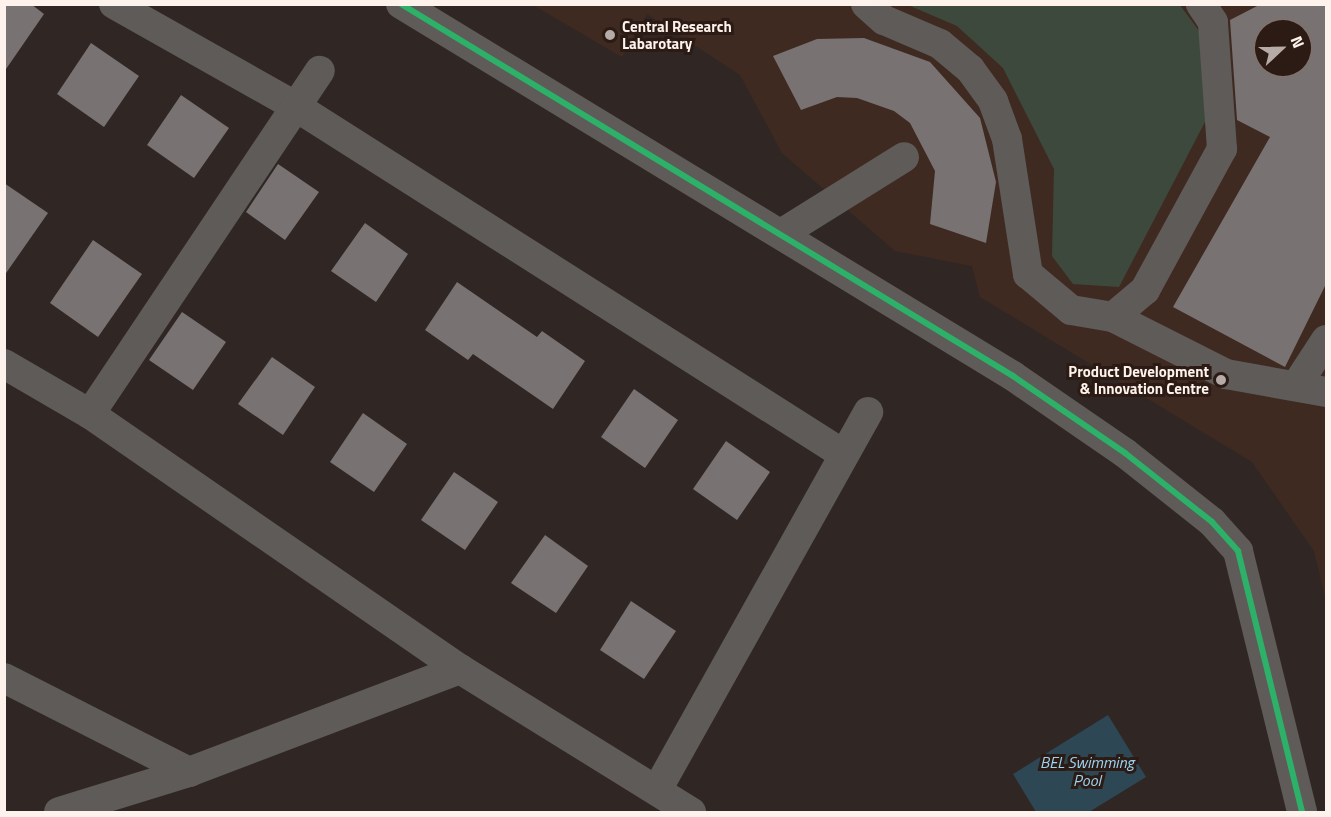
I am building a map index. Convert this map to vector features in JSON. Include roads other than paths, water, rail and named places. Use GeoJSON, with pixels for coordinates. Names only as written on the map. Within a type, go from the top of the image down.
{"type":"FeatureCollection","features":[{"type":"Feature","properties":{"kind":"street"},"geometry":{"type":"LineString","coordinates":[[114,4],[295,106],[843,454]]}},
{"type":"Feature","properties":{"kind":"street"},"geometry":{"type":"LineString","coordinates":[[401,4],[781,234],[1071,414],[1171,488],[1238,551],[1302,813]]}},
{"type":"Feature","properties":{"kind":"street"},"geometry":{"type":"LineString","coordinates":[[866,4],[884,20],[940,44],[970,69],[1017,178],[1018,228],[1028,274],[1071,310],[1113,317],[1226,374],[1326,392]]}},
{"type":"Feature","properties":{"kind":"street"},"geometry":{"type":"LineString","coordinates":[[1113,317],[1145,290],[1222,149],[1213,22],[1201,4]]}},
{"type":"Feature","properties":{"kind":"street"},"geometry":{"type":"LineString","coordinates":[[90,414],[320,71]]}},
{"type":"Feature","properties":{"kind":"street"},"geometry":{"type":"LineString","coordinates":[[781,234],[904,157]]}},
{"type":"Feature","properties":{"kind":"street"},"geometry":{"type":"LineString","coordinates":[[1296,386],[1326,340]]}},
{"type":"Feature","properties":{"kind":"street"},"geometry":{"type":"LineString","coordinates":[[4,364],[90,414],[460,669],[691,813]]}},
{"type":"Feature","properties":{"kind":"street"},"geometry":{"type":"LineString","coordinates":[[657,790],[868,412]]}},
{"type":"Feature","properties":{"kind":"street"},"geometry":{"type":"LineString","coordinates":[[59,813],[189,772],[460,669]]}},
{"type":"Feature","properties":{"kind":"street"},"geometry":{"type":"LineString","coordinates":[[4,678],[189,772]]}},
{"type":"Feature","properties":{"kind":"water","name":"BEL Swimming Pool"},"geometry":{"type":"Polygon","coordinates":[[[1108,715],[1146,777],[1089,812],[1036,812],[1013,774],[1108,715]]]}},
{"type":"Feature","properties":{"kind":"place","name":"Central Research Labarotary"},"geometry":{"type":"Point","coordinates":[610,35]}},
{"type":"Feature","properties":{"kind":"place","name":"Product Development & Innovation Centre"},"geometry":{"type":"Point","coordinates":[1221,380]}}]}
